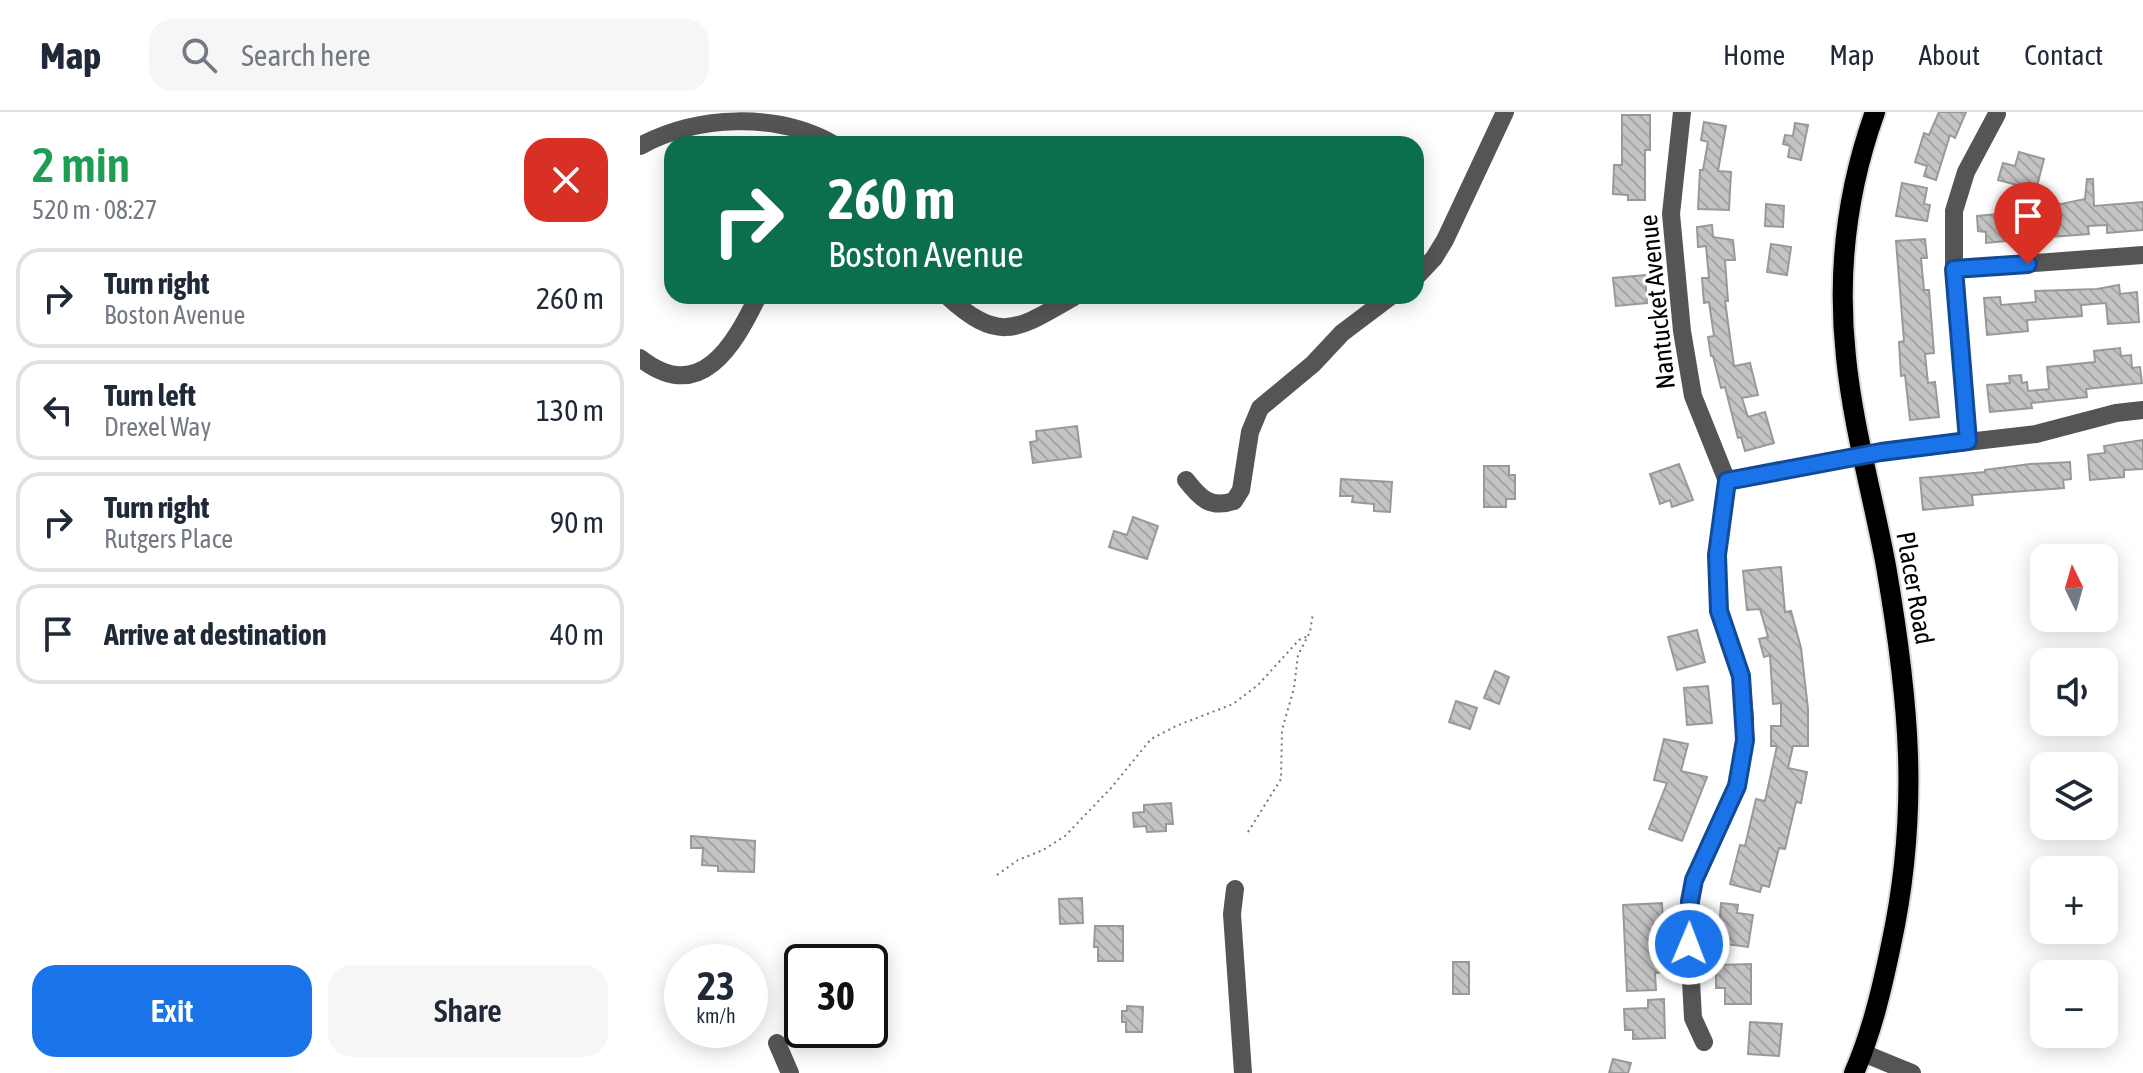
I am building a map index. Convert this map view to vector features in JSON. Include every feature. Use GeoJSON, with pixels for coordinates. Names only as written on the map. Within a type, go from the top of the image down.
{"type":"FeatureCollection","features":[{"type":"Feature","properties":{"kind":"main road","name":"Placer Road"},"geometry":{"type":"LineString","coordinates":[[1854,1073],[1885,978],[1898,914],[1904,877],[1910,789],[1902,666],[1846,356],[1843,283],[1847,231],[1858,167],[1875,112]]}},
{"type":"Feature","properties":{"kind":"street"},"geometry":{"type":"LineString","coordinates":[[1424,269],[1453,226],[1505,112]]}},
{"type":"Feature","properties":{"kind":"street","name":"Nantucket Avenue"},"geometry":{"type":"LineString","coordinates":[[1682,112],[1671,214],[1682,331],[1693,396],[1727,481]]}},
{"type":"Feature","properties":{"kind":"street"},"geometry":{"type":"LineString","coordinates":[[1968,441],[1953,221],[1958,193],[1997,114]]}},
{"type":"Feature","properties":{"kind":"street"},"geometry":{"type":"LineString","coordinates":[[640,146],[691,123],[731,119],[788,122],[806,127],[820,136]]}},
{"type":"Feature","properties":{"kind":"street"},"geometry":{"type":"LineString","coordinates":[[1954,269],[2143,255]]}},
{"type":"Feature","properties":{"kind":"street"},"geometry":{"type":"LineString","coordinates":[[640,358],[653,368],[673,376],[700,371],[718,360],[731,346],[754,304]]}},
{"type":"Feature","properties":{"kind":"street"},"geometry":{"type":"LineString","coordinates":[[957,304],[978,321],[1003,328],[1024,324],[1061,304]]}},
{"type":"Feature","properties":{"kind":"street"},"geometry":{"type":"LineString","coordinates":[[1186,480],[1207,502],[1219,505],[1234,501],[1241,490],[1250,432],[1260,408],[1313,364],[1342,333],[1380,304]]}},
{"type":"Feature","properties":{"kind":"street"},"geometry":{"type":"LineString","coordinates":[[1704,1042],[1693,1018],[1690,901],[1694,880],[1737,786],[1745,740],[1741,676],[1719,611],[1717,555],[1727,481],[1863,455],[2036,434],[2116,413],[2143,410]]}},
{"type":"Feature","properties":{"kind":"street"},"geometry":{"type":"LineString","coordinates":[[1235,889],[1232,914],[1243,1073]]}},
{"type":"Feature","properties":{"kind":"street"},"geometry":{"type":"LineString","coordinates":[[777,1043],[790,1073]]}},
{"type":"Feature","properties":{"kind":"street"},"geometry":{"type":"LineString","coordinates":[[1863,1053],[1912,1073]]}},
{"type":"Feature","properties":{"kind":"path"},"geometry":{"type":"LineString","coordinates":[[1248,832],[1281,779],[1282,730],[1294,688],[1298,655],[1308,636],[1313,613]]}},
{"type":"Feature","properties":{"kind":"path"},"geometry":{"type":"LineString","coordinates":[[997,875],[1018,860],[1043,850],[1065,836],[1111,788],[1151,739],[1233,704],[1258,685],[1299,640],[1308,636]]}},
{"type":"Feature","properties":{"kind":"building"},"geometry":{"type":"Polygon","coordinates":[[[1939,112],[1966,112],[1955,138],[1950,135],[1936,180],[1924,176],[1927,166],[1915,162],[1924,133],[1929,135],[1939,112]]]}},
{"type":"Feature","properties":{"kind":"building"},"geometry":{"type":"Polygon","coordinates":[[[1622,115],[1650,115],[1650,150],[1645,150],[1645,200],[1628,200],[1628,195],[1613,194],[1614,165],[1622,165],[1622,115]]]}},
{"type":"Feature","properties":{"kind":"building"},"geometry":{"type":"Polygon","coordinates":[[[1704,122],[1726,126],[1718,171],[1731,172],[1729,210],[1698,209],[1700,170],[1703,170],[1708,142],[1701,140],[1704,122]]]}},
{"type":"Feature","properties":{"kind":"building"},"geometry":{"type":"Polygon","coordinates":[[[1795,123],[1808,125],[1801,160],[1788,157],[1790,146],[1783,144],[1785,135],[1793,136],[1795,123]]]}},
{"type":"Feature","properties":{"kind":"building"},"geometry":{"type":"Polygon","coordinates":[[[2019,152],[2044,159],[2036,190],[1998,180],[2003,163],[2015,166],[2019,152]]]}},
{"type":"Feature","properties":{"kind":"building"},"geometry":{"type":"Polygon","coordinates":[[[2087,179],[2093,179],[2094,206],[2143,202],[2143,230],[2107,233],[2107,225],[2088,226],[2089,234],[2051,237],[2050,219],[2057,218],[2056,205],[2085,199],[2087,179]]]}},
{"type":"Feature","properties":{"kind":"building"},"geometry":{"type":"Polygon","coordinates":[[[1902,183],[1927,188],[1924,204],[1930,205],[1927,221],[1896,216],[1902,183]]]}},
{"type":"Feature","properties":{"kind":"building"},"geometry":{"type":"Polygon","coordinates":[[[1766,204],[1784,206],[1783,227],[1765,226],[1766,204]]]}},
{"type":"Feature","properties":{"kind":"building"},"geometry":{"type":"Polygon","coordinates":[[[2024,205],[2027,239],[1986,243],[1986,232],[1978,231],[1977,216],[2009,213],[2008,206],[2024,205]]]}},
{"type":"Feature","properties":{"kind":"building"},"geometry":{"type":"Polygon","coordinates":[[[1712,225],[1713,237],[1733,240],[1735,260],[1725,260],[1728,301],[1725,301],[1734,366],[1750,363],[1758,395],[1742,398],[1748,417],[1765,412],[1774,443],[1745,451],[1741,437],[1738,438],[1725,387],[1721,388],[1708,337],[1714,336],[1709,302],[1704,303],[1702,278],[1709,278],[1706,246],[1698,247],[1697,227],[1712,225]]]}},
{"type":"Feature","properties":{"kind":"building"},"geometry":{"type":"Polygon","coordinates":[[[1925,239],[1927,258],[1921,258],[1924,290],[1929,290],[1934,353],[1925,354],[1928,383],[1935,382],[1939,417],[1910,420],[1905,375],[1901,376],[1899,342],[1904,341],[1896,241],[1925,239]]]}},
{"type":"Feature","properties":{"kind":"building"},"geometry":{"type":"Polygon","coordinates":[[[1771,244],[1791,247],[1787,275],[1767,272],[1771,244]]]}},
{"type":"Feature","properties":{"kind":"building"},"geometry":{"type":"Polygon","coordinates":[[[1645,275],[1647,303],[1616,306],[1613,278],[1645,275]]]}},
{"type":"Feature","properties":{"kind":"building"},"geometry":{"type":"Polygon","coordinates":[[[2119,285],[2120,294],[2137,292],[2139,322],[2108,324],[2106,303],[2081,305],[2082,316],[2027,320],[2028,331],[1987,335],[1984,298],[2000,297],[2001,305],[2036,302],[2035,291],[2097,289],[2119,285]]]}},
{"type":"Feature","properties":{"kind":"building"},"geometry":{"type":"Polygon","coordinates":[[[2120,348],[2121,356],[2131,355],[2132,368],[2140,367],[2142,383],[2086,389],[2087,397],[2031,403],[2032,408],[1990,412],[1987,385],[2010,383],[2009,376],[2021,375],[2022,383],[2027,382],[2028,391],[2049,389],[2047,367],[2095,362],[2094,351],[2120,348]]]}},
{"type":"Feature","properties":{"kind":"building"},"geometry":{"type":"Polygon","coordinates":[[[1077,426],[1081,457],[1033,463],[1030,442],[1037,441],[1036,431],[1077,426]]]}},
{"type":"Feature","properties":{"kind":"building"},"geometry":{"type":"Polygon","coordinates":[[[2143,440],[2143,469],[2124,470],[2124,477],[2090,480],[2088,455],[2105,453],[2104,446],[2143,440]]]}},
{"type":"Feature","properties":{"kind":"building"},"geometry":{"type":"Polygon","coordinates":[[[2070,462],[2071,479],[2063,480],[2064,488],[1972,495],[1973,505],[1923,510],[1920,478],[2070,462]]]}},
{"type":"Feature","properties":{"kind":"building"},"geometry":{"type":"Polygon","coordinates":[[[1679,464],[1693,500],[1672,507],[1670,500],[1660,504],[1650,474],[1679,464]]]}},
{"type":"Feature","properties":{"kind":"building"},"geometry":{"type":"Polygon","coordinates":[[[1484,466],[1509,466],[1509,475],[1515,475],[1515,499],[1506,499],[1506,507],[1484,507],[1484,466]]]}},
{"type":"Feature","properties":{"kind":"building"},"geometry":{"type":"Polygon","coordinates":[[[1341,479],[1392,482],[1390,512],[1374,511],[1374,504],[1352,502],[1353,496],[1340,496],[1341,479]]]}},
{"type":"Feature","properties":{"kind":"building"},"geometry":{"type":"Polygon","coordinates":[[[1133,517],[1158,526],[1147,559],[1109,547],[1114,531],[1127,535],[1133,517]]]}},
{"type":"Feature","properties":{"kind":"building"},"geometry":{"type":"Polygon","coordinates":[[[1781,567],[1785,612],[1791,611],[1801,648],[1808,709],[1808,746],[1793,746],[1788,768],[1807,772],[1801,803],[1796,802],[1785,849],[1779,848],[1769,887],[1762,885],[1760,892],[1730,884],[1740,845],[1745,846],[1756,799],[1765,801],[1777,746],[1771,746],[1771,726],[1781,726],[1781,703],[1773,704],[1770,655],[1764,657],[1759,639],[1768,637],[1760,609],[1747,610],[1743,571],[1781,567]]]}},
{"type":"Feature","properties":{"kind":"building"},"geometry":{"type":"Polygon","coordinates":[[[1697,630],[1705,662],[1677,670],[1668,637],[1697,630]]]}},
{"type":"Feature","properties":{"kind":"building"},"geometry":{"type":"Polygon","coordinates":[[[1495,671],[1509,677],[1499,704],[1484,698],[1495,671]]]}},
{"type":"Feature","properties":{"kind":"building"},"geometry":{"type":"Polygon","coordinates":[[[1708,686],[1712,723],[1687,725],[1684,688],[1708,686]]]}},
{"type":"Feature","properties":{"kind":"building"},"geometry":{"type":"Polygon","coordinates":[[[1456,701],[1477,708],[1470,729],[1449,722],[1456,701]]]}},
{"type":"Feature","properties":{"kind":"building"},"geometry":{"type":"Polygon","coordinates":[[[1664,739],[1688,744],[1681,771],[1707,777],[1682,841],[1649,829],[1667,783],[1654,780],[1664,739]]]}},
{"type":"Feature","properties":{"kind":"building"},"geometry":{"type":"Polygon","coordinates":[[[1171,803],[1173,824],[1166,824],[1166,831],[1147,832],[1146,826],[1134,827],[1133,813],[1144,812],[1144,805],[1171,803]]]}},
{"type":"Feature","properties":{"kind":"building"},"geometry":{"type":"Polygon","coordinates":[[[691,836],[755,841],[754,872],[718,871],[718,866],[702,865],[703,848],[691,848],[691,836]]]}},
{"type":"Feature","properties":{"kind":"building"},"geometry":{"type":"Polygon","coordinates":[[[1082,898],[1083,923],[1060,924],[1059,899],[1082,898]]]}},
{"type":"Feature","properties":{"kind":"building"},"geometry":{"type":"Polygon","coordinates":[[[1662,903],[1663,923],[1653,924],[1654,950],[1664,950],[1665,972],[1655,973],[1656,990],[1627,991],[1623,905],[1662,903]]]}},
{"type":"Feature","properties":{"kind":"building"},"geometry":{"type":"Polygon","coordinates":[[[1721,903],[1738,905],[1737,913],[1753,915],[1748,947],[1718,943],[1721,903]]]}},
{"type":"Feature","properties":{"kind":"building"},"geometry":{"type":"Polygon","coordinates":[[[1095,926],[1123,926],[1123,961],[1098,961],[1098,947],[1094,947],[1095,926]]]}},
{"type":"Feature","properties":{"kind":"building"},"geometry":{"type":"Polygon","coordinates":[[[1453,962],[1469,962],[1469,994],[1453,994],[1453,962]]]}},
{"type":"Feature","properties":{"kind":"building"},"geometry":{"type":"Polygon","coordinates":[[[1751,964],[1751,1004],[1725,1004],[1725,988],[1716,988],[1716,965],[1751,964]]]}},
{"type":"Feature","properties":{"kind":"building"},"geometry":{"type":"Polygon","coordinates":[[[1664,999],[1665,1038],[1633,1039],[1633,1030],[1625,1030],[1624,1009],[1648,1008],[1648,1000],[1664,999]]]}},
{"type":"Feature","properties":{"kind":"building"},"geometry":{"type":"Polygon","coordinates":[[[1127,1006],[1143,1007],[1142,1032],[1126,1032],[1122,1011],[1127,1011],[1127,1006]]]}},
{"type":"Feature","properties":{"kind":"building"},"geometry":{"type":"Polygon","coordinates":[[[1750,1022],[1782,1024],[1779,1056],[1748,1054],[1750,1022]]]}},
{"type":"Feature","properties":{"kind":"building"},"geometry":{"type":"Polygon","coordinates":[[[1613,1059],[1631,1063],[1628,1073],[1609,1073],[1613,1059]]]}},
{"type":"Feature","properties":{"kind":"route"},"geometry":{"type":"LineString","coordinates":[[1689,944],[1694,880],[1737,786],[1745,740],[1741,676],[1719,611],[1717,591],[1717,555],[1727,481],[1881,452],[1968,441],[1954,269],[2028,264]]}}]}
